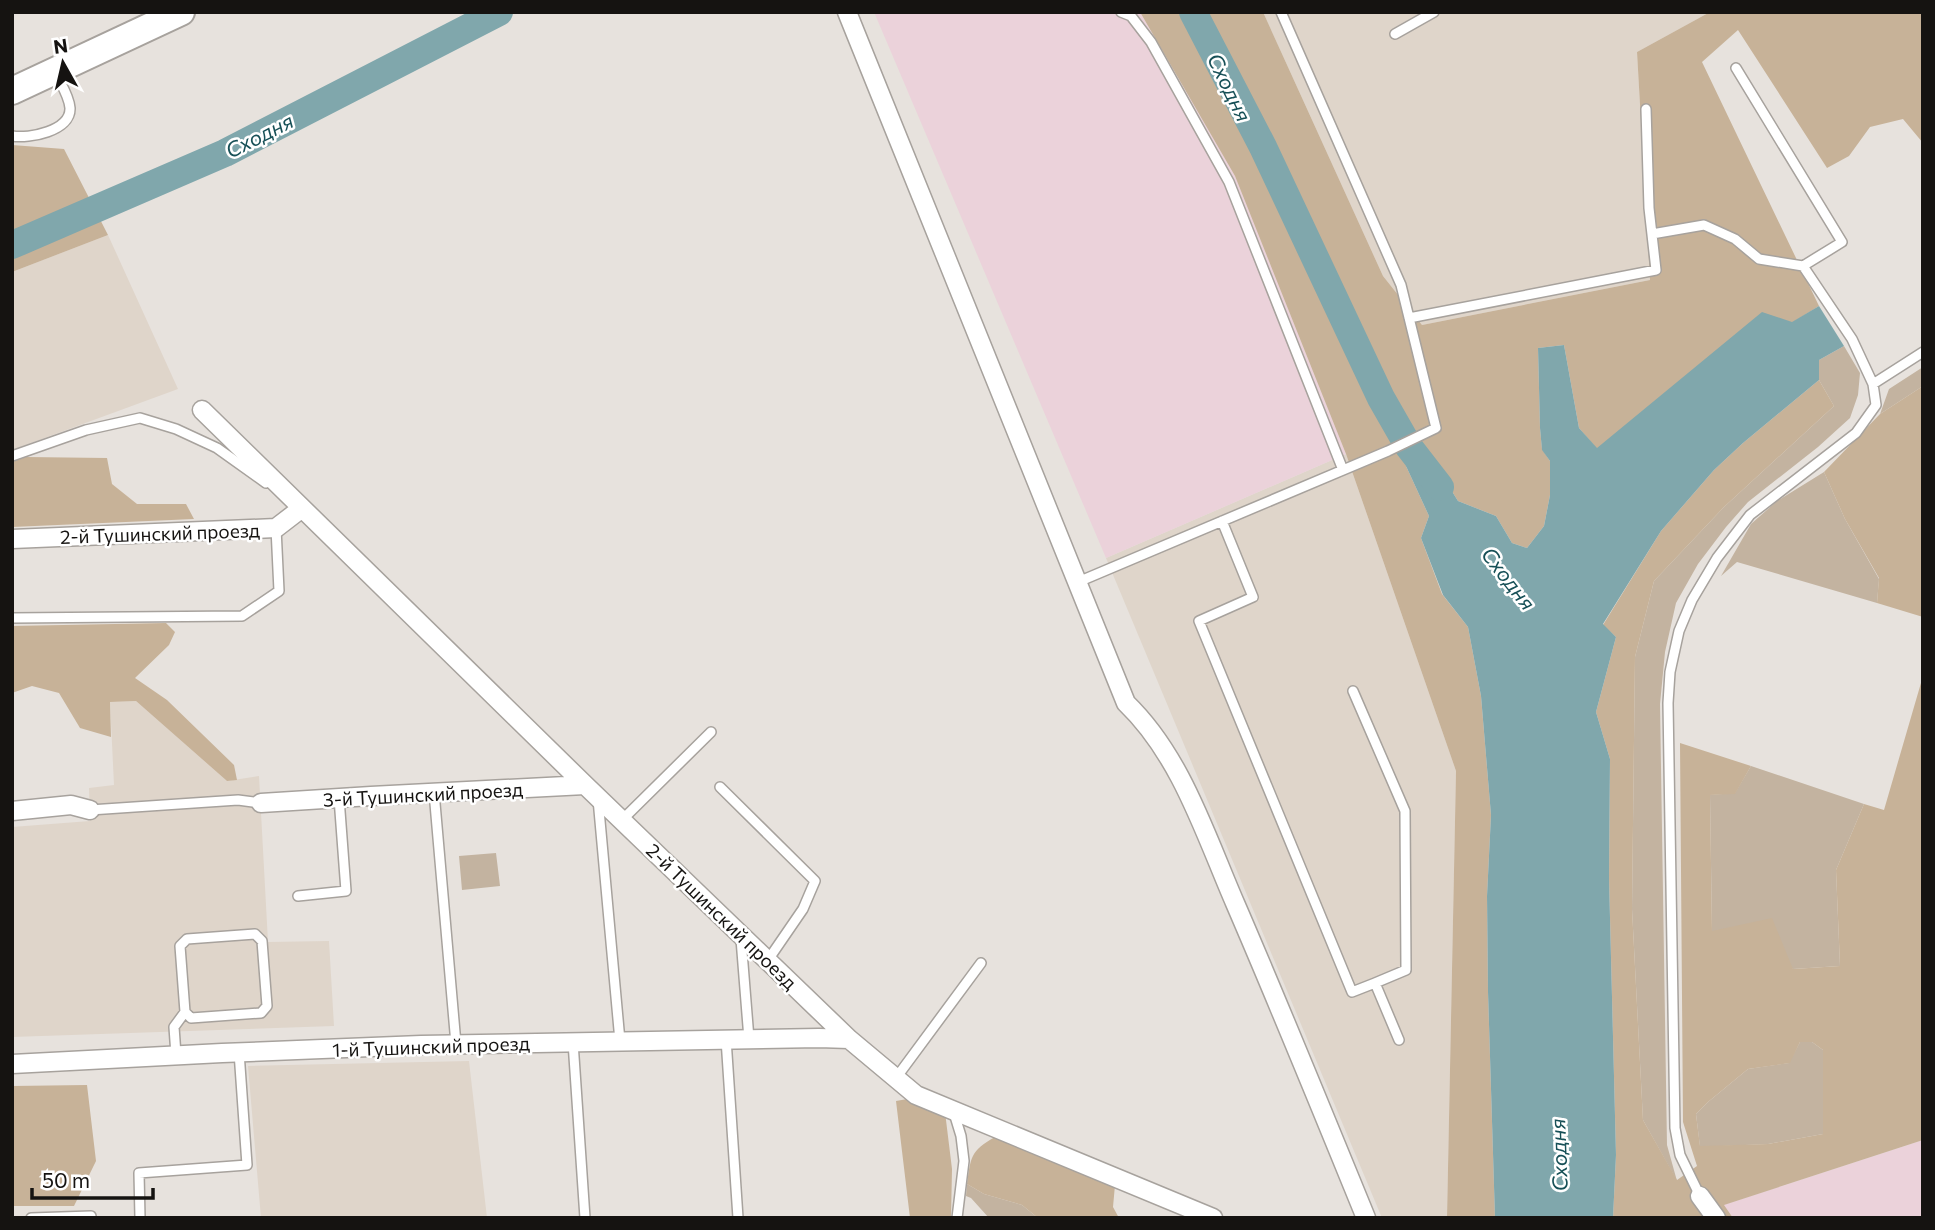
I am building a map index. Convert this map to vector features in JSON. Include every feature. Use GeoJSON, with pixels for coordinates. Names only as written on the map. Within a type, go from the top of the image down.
{"type":"FeatureCollection","features":[{"type":"Feature","properties":{"kind":"street"},"geometry":{"type":"LineString","coordinates":[[12,91],[181,12]]}},
{"type":"Feature","properties":{"kind":"street"},"geometry":{"type":"LineString","coordinates":[[847,12],[1126,703],[1144,721],[1183,781],[1366,1218]]}},
{"type":"Feature","properties":{"kind":"street","name":"2-й Тушинский проезд"},"geometry":{"type":"LineString","coordinates":[[202,410],[849,1039],[916,1095],[1213,1218]]}},
{"type":"Feature","properties":{"kind":"street","name":"2-й Тушинский проезд"},"geometry":{"type":"LineString","coordinates":[[12,539],[276,528],[302,508]]}},
{"type":"Feature","properties":{"kind":"street","name":"3-й Тушинский проезд"},"geometry":{"type":"LineString","coordinates":[[261,803],[434,792],[592,791]]}},
{"type":"Feature","properties":{"kind":"street"},"geometry":{"type":"LineString","coordinates":[[12,811],[71,805],[90,810]]}},
{"type":"Feature","properties":{"kind":"street","name":"1-й Тушинский проезд"},"geometry":{"type":"LineString","coordinates":[[12,1064],[456,1044],[849,1039]]}},
{"type":"Feature","properties":{"kind":"street"},"geometry":{"type":"LineString","coordinates":[[1700,1196],[1716,1218]]}},
{"type":"Feature","properties":{"kind":"lane"},"geometry":{"type":"LineString","coordinates":[[1121,12],[1131,16],[1151,42],[1228,182],[1343,470]]}},
{"type":"Feature","properties":{"kind":"lane"},"geometry":{"type":"LineString","coordinates":[[1078,582],[1388,451],[1436,428],[1401,285],[1281,12]]}},
{"type":"Feature","properties":{"kind":"lane"},"geometry":{"type":"LineString","coordinates":[[1395,34],[1434,12]]}},
{"type":"Feature","properties":{"kind":"lane"},"geometry":{"type":"LineString","coordinates":[[1652,234],[1704,225],[1735,239],[1759,259],[1803,266],[1842,242],[1736,68]]}},
{"type":"Feature","properties":{"kind":"lane"},"geometry":{"type":"LineString","coordinates":[[12,136],[36,136],[58,127],[65,121],[70,110],[55,72]]}},
{"type":"Feature","properties":{"kind":"lane"},"geometry":{"type":"LineString","coordinates":[[1409,318],[1656,270],[1646,109]]}},
{"type":"Feature","properties":{"kind":"lane"},"geometry":{"type":"LineString","coordinates":[[1700,1196],[1680,1156],[1675,1128],[1668,703],[1670,673],[1679,631],[1692,600],[1717,558],[1750,515],[1856,433],[1876,405],[1866,365],[1853,339],[1803,266]]}},
{"type":"Feature","properties":{"kind":"lane"},"geometry":{"type":"LineString","coordinates":[[1872,384],[1923,352]]}},
{"type":"Feature","properties":{"kind":"lane"},"geometry":{"type":"LineString","coordinates":[[12,456],[86,430],[140,418],[176,429],[217,449],[302,508]]}},
{"type":"Feature","properties":{"kind":"lane"},"geometry":{"type":"LineString","coordinates":[[1222,522],[1253,597],[1199,621],[1352,992],[1406,970],[1405,811],[1353,691]]}},
{"type":"Feature","properties":{"kind":"lane"},"geometry":{"type":"LineString","coordinates":[[12,618],[242,616],[279,591],[276,528]]}},
{"type":"Feature","properties":{"kind":"lane"},"geometry":{"type":"LineString","coordinates":[[622,820],[711,732]]}},
{"type":"Feature","properties":{"kind":"lane"},"geometry":{"type":"LineString","coordinates":[[720,787],[815,881],[803,909],[768,960]]}},
{"type":"Feature","properties":{"kind":"lane"},"geometry":{"type":"LineString","coordinates":[[592,791],[620,1041]]}},
{"type":"Feature","properties":{"kind":"lane"},"geometry":{"type":"LineString","coordinates":[[434,792],[456,1044]]}},
{"type":"Feature","properties":{"kind":"lane"},"geometry":{"type":"LineString","coordinates":[[298,896],[346,891],[339,798]]}},
{"type":"Feature","properties":{"kind":"lane"},"geometry":{"type":"LineString","coordinates":[[90,810],[238,800],[261,803]]}},
{"type":"Feature","properties":{"kind":"lane"},"geometry":{"type":"LineString","coordinates":[[176,1055],[174,1027],[185,1012],[180,946],[187,939],[256,934],[262,941],[267,1006],[261,1013],[191,1018],[185,1012]]}},
{"type":"Feature","properties":{"kind":"lane"},"geometry":{"type":"LineString","coordinates":[[741,935],[749,1039]]}},
{"type":"Feature","properties":{"kind":"lane"},"geometry":{"type":"LineString","coordinates":[[897,1078],[981,963]]}},
{"type":"Feature","properties":{"kind":"lane"},"geometry":{"type":"LineString","coordinates":[[1376,983],[1399,1040]]}},
{"type":"Feature","properties":{"kind":"lane"},"geometry":{"type":"LineString","coordinates":[[726,1039],[738,1218]]}},
{"type":"Feature","properties":{"kind":"lane"},"geometry":{"type":"LineString","coordinates":[[573,1042],[585,1218]]}},
{"type":"Feature","properties":{"kind":"lane"},"geometry":{"type":"LineString","coordinates":[[140,1218],[139,1173],[247,1165],[239,1052]]}},
{"type":"Feature","properties":{"kind":"lane"},"geometry":{"type":"LineString","coordinates":[[953,1111],[961,1136],[964,1161],[957,1218]]}},
{"type":"Feature","properties":{"kind":"lane"},"geometry":{"type":"LineString","coordinates":[[31,1218],[91,1216]]}},
{"type":"Feature","properties":{"kind":"shaded area"},"geometry":{"type":"Polygon","coordinates":[[[874,12],[1140,12],[1235,176],[1346,454],[1106,558],[874,12]]]}},
{"type":"Feature","properties":{"kind":"shaded area"},"geometry":{"type":"Polygon","coordinates":[[[1140,12],[1263,12],[1383,276],[1422,325],[1650,280],[1637,52],[1710,12],[1923,12],[1923,143],[1903,119],[1870,127],[1849,156],[1827,168],[1738,30],[1702,62],[1819,306],[1628,425],[1597,449],[1579,428],[1564,345],[1538,348],[1540,428],[1542,449],[1550,461],[1550,495],[1544,526],[1527,548],[1512,543],[1496,516],[1458,501],[1427,451],[1406,466],[1429,516],[1421,538],[1442,594],[1468,627],[1481,696],[1491,815],[1487,896],[1495,1218],[1447,1218],[1456,771],[1346,454],[1235,176],[1140,12]]]}},
{"type":"Feature","properties":{"kind":"shaded area"},"geometry":{"type":"Polygon","coordinates":[[[1263,12],[1710,12],[1637,52],[1650,280],[1422,325],[1383,276],[1263,12]]]}},
{"type":"Feature","properties":{"kind":"shaded area"},"geometry":{"type":"Polygon","coordinates":[[[12,145],[64,149],[108,235],[12,272],[12,145]]]}},
{"type":"Feature","properties":{"kind":"shaded area"},"geometry":{"type":"Polygon","coordinates":[[[108,235],[178,389],[12,450],[12,272],[108,235]]]}},
{"type":"Feature","properties":{"kind":"shaded area"},"geometry":{"type":"Polygon","coordinates":[[[1844,346],[1860,373],[1858,395],[1850,418],[1748,502],[1726,527],[1698,564],[1676,603],[1665,652],[1660,704],[1667,1145],[1677,1181],[1643,1120],[1632,909],[1635,657],[1654,581],[1724,507],[1834,406],[1819,380],[1819,360],[1844,346]]]}},
{"type":"Feature","properties":{"kind":"shaded area"},"geometry":{"type":"Polygon","coordinates":[[[1923,367],[1923,386],[1880,414],[1889,389],[1923,367]]]}},
{"type":"Feature","properties":{"kind":"shaded area"},"geometry":{"type":"Polygon","coordinates":[[[1819,380],[1834,406],[1724,507],[1654,581],[1635,657],[1632,909],[1643,1120],[1677,1180],[1697,1166],[1683,1122],[1680,743],[1751,766],[1735,794],[1710,795],[1712,931],[1772,918],[1793,969],[1840,966],[1836,870],[1864,804],[1884,810],[1923,676],[1923,1140],[1724,1205],[1733,1218],[1613,1218],[1616,1155],[1609,878],[1610,759],[1596,712],[1616,637],[1603,625],[1661,531],[1714,470],[1819,380]],[[1800,1042],[1790,1063],[1748,1069],[1708,1102],[1696,1114],[1700,1146],[1768,1144],[1823,1134],[1823,1050],[1812,1042],[1800,1042]]]}},
{"type":"Feature","properties":{"kind":"shaded area"},"geometry":{"type":"Polygon","coordinates":[[[1923,386],[1923,617],[1877,603],[1879,578],[1845,519],[1824,472],[1880,414],[1923,386]]]}},
{"type":"Feature","properties":{"kind":"shaded area"},"geometry":{"type":"Polygon","coordinates":[[[1346,454],[1456,771],[1447,1218],[1382,1218],[1106,558],[1346,454]]]}},
{"type":"Feature","properties":{"kind":"shaded area"},"geometry":{"type":"Polygon","coordinates":[[[26,457],[107,458],[112,484],[137,504],[186,504],[194,519],[12,527],[12,462],[26,457]]]}},
{"type":"Feature","properties":{"kind":"shaded area"},"geometry":{"type":"Polygon","coordinates":[[[1824,472],[1845,519],[1879,579],[1877,603],[1737,562],[1721,576],[1751,524],[1777,501],[1824,472]]]}},
{"type":"Feature","properties":{"kind":"shaded area"},"geometry":{"type":"Polygon","coordinates":[[[166,623],[175,632],[169,645],[135,678],[167,700],[234,765],[237,780],[227,781],[136,701],[110,702],[111,737],[80,728],[59,693],[32,686],[12,693],[12,626],[166,623]]]}},
{"type":"Feature","properties":{"kind":"shaded area"},"geometry":{"type":"Polygon","coordinates":[[[136,701],[227,781],[259,776],[268,942],[329,941],[334,1026],[12,1037],[12,827],[90,821],[89,788],[114,785],[110,702],[136,701]]]}},
{"type":"Feature","properties":{"kind":"shaded area"},"geometry":{"type":"Polygon","coordinates":[[[1751,766],[1864,804],[1836,870],[1840,966],[1793,969],[1712,931],[1710,795],[1735,793],[1751,766]]]}},
{"type":"Feature","properties":{"kind":"shaded area"},"geometry":{"type":"Polygon","coordinates":[[[496,853],[500,886],[462,890],[459,856],[496,853]]]}},
{"type":"Feature","properties":{"kind":"shaded area"},"geometry":{"type":"Polygon","coordinates":[[[1800,1042],[1812,1042],[1823,1050],[1823,1134],[1768,1144],[1700,1147],[1696,1114],[1748,1069],[1789,1063],[1800,1042]]]}},
{"type":"Feature","properties":{"kind":"shaded area"},"geometry":{"type":"Polygon","coordinates":[[[469,1061],[487,1218],[261,1218],[248,1066],[469,1061]]]}},
{"type":"Feature","properties":{"kind":"shaded area"},"geometry":{"type":"Polygon","coordinates":[[[87,1085],[96,1161],[74,1206],[12,1206],[12,1086],[87,1085]]]}},
{"type":"Feature","properties":{"kind":"shaded area"},"geometry":{"type":"Polygon","coordinates":[[[913,1098],[945,1112],[952,1169],[951,1218],[910,1218],[896,1101],[913,1098]]]}},
{"type":"Feature","properties":{"kind":"shaded area"},"geometry":{"type":"Polygon","coordinates":[[[995,1137],[1115,1185],[1113,1207],[1119,1218],[1038,1218],[1022,1205],[984,1194],[967,1184],[973,1156],[981,1146],[995,1137]]]}},
{"type":"Feature","properties":{"kind":"shaded area"},"geometry":{"type":"Polygon","coordinates":[[[1923,1140],[1923,1218],[1733,1218],[1723,1205],[1923,1140]]]}},
{"type":"Feature","properties":{"kind":"shaded area"},"geometry":{"type":"Polygon","coordinates":[[[967,1184],[984,1194],[1022,1205],[1038,1218],[989,1218],[966,1196],[967,1184]]]}},
{"type":"Feature","properties":{"kind":"water"},"geometry":{"type":"Polygon","coordinates":[[[1819,306],[1844,346],[1819,360],[1819,380],[1714,470],[1661,531],[1603,624],[1616,637],[1596,712],[1610,759],[1609,878],[1616,1155],[1613,1218],[1495,1218],[1487,896],[1491,815],[1481,696],[1468,627],[1443,595],[1421,538],[1429,516],[1406,466],[1427,451],[1458,501],[1496,516],[1512,543],[1527,548],[1544,526],[1550,495],[1550,461],[1542,450],[1540,428],[1538,348],[1564,345],[1579,428],[1597,448],[1762,312],[1792,322],[1819,306]]]}},
{"type":"Feature","properties":{"kind":"waterway","name":"Сходня"},"geometry":{"type":"LineString","coordinates":[[12,245],[225,153],[499,12]]}},
{"type":"Feature","properties":{"kind":"waterway","name":"Сходня"},"geometry":{"type":"LineString","coordinates":[[1193,12],[1263,147],[1381,398],[1409,447],[1440,487]]}}]}
